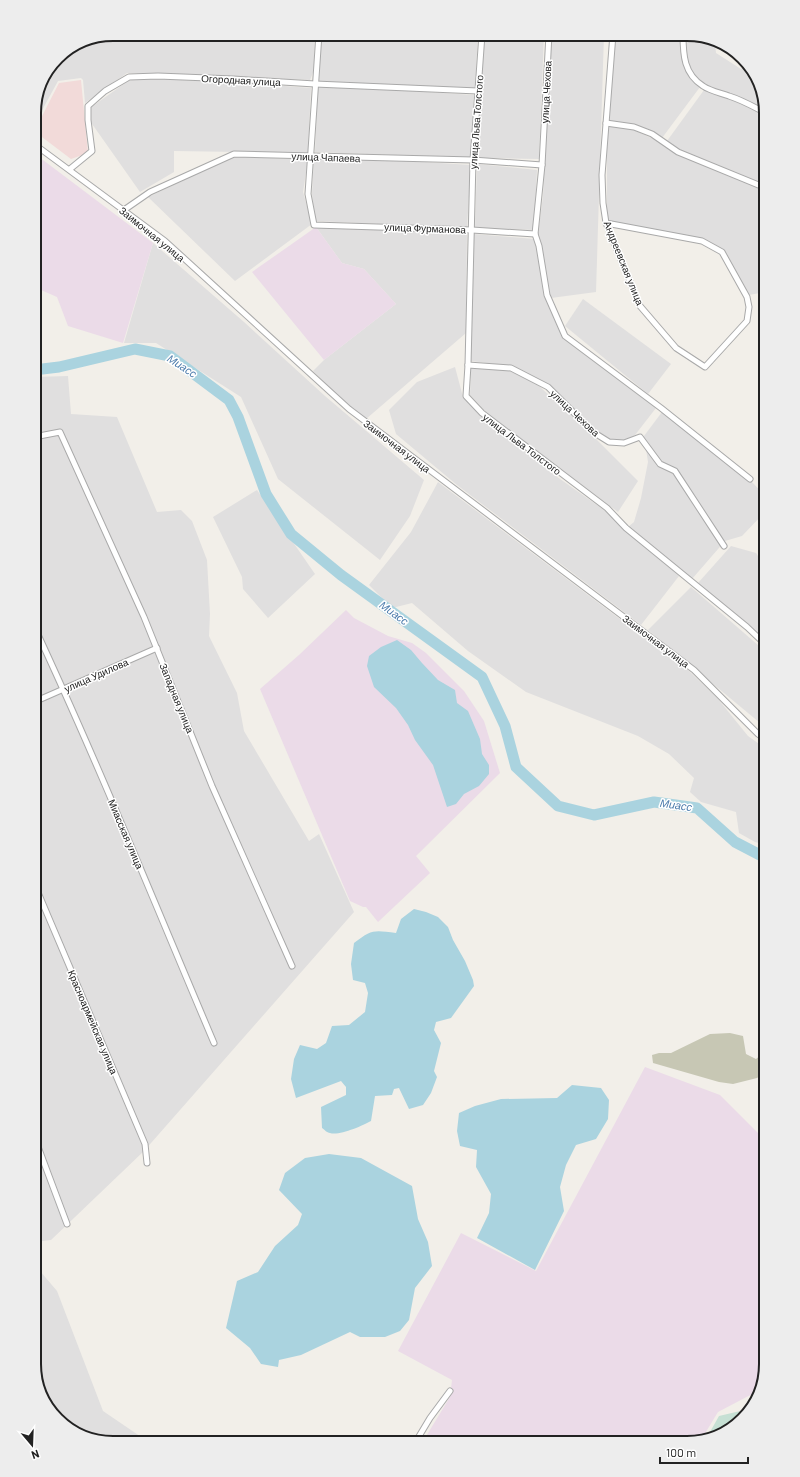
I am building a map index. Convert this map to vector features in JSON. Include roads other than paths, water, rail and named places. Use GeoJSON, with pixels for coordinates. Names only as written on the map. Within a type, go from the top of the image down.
{"type":"FeatureCollection","features":[{"type":"Feature","properties":{"kind":"street"},"geometry":{"type":"LineString","coordinates":[[311,157],[318,41]]}},
{"type":"Feature","properties":{"kind":"street","name":"улица Льва Толстого"},"geometry":{"type":"LineString","coordinates":[[482,41],[473,160],[466,396],[482,413],[607,508],[626,528],[759,638]]}},
{"type":"Feature","properties":{"kind":"street","name":"улица Чехова"},"geometry":{"type":"LineString","coordinates":[[549,41],[542,165],[535,234],[539,246],[547,295],[565,336],[750,479]]}},
{"type":"Feature","properties":{"kind":"street","name":"Андреевская улица"},"geometry":{"type":"LineString","coordinates":[[606,223],[702,241],[722,252],[747,297],[749,307],[747,321],[705,367],[676,348],[640,306],[606,223],[603,203],[602,176],[612,41]]}},
{"type":"Feature","properties":{"kind":"street"},"geometry":{"type":"LineString","coordinates":[[682,41],[686,66],[691,76],[703,87],[731,96],[759,109]]}},
{"type":"Feature","properties":{"kind":"street","name":"Огородная улица"},"geometry":{"type":"LineString","coordinates":[[70,169],[92,151],[88,120],[88,106],[105,91],[129,77],[166,76],[478,91]]}},
{"type":"Feature","properties":{"kind":"street"},"geometry":{"type":"LineString","coordinates":[[606,123],[634,127],[652,134],[678,152],[759,185]]}},
{"type":"Feature","properties":{"kind":"street","name":"Заимочная улица"},"geometry":{"type":"LineString","coordinates":[[41,149],[70,169],[164,241],[349,409],[694,670],[759,735]]}},
{"type":"Feature","properties":{"kind":"street","name":"улица Чапаева"},"geometry":{"type":"LineString","coordinates":[[124,210],[150,192],[234,154],[473,160],[542,165]]}},
{"type":"Feature","properties":{"kind":"street","name":"улица Фурманова"},"geometry":{"type":"LineString","coordinates":[[311,157],[308,194],[314,225],[472,230],[535,234]]}},
{"type":"Feature","properties":{"kind":"street","name":"улица Чехова"},"geometry":{"type":"LineString","coordinates":[[468,365],[511,368],[548,387],[593,432],[609,442],[624,443],[640,437],[660,464],[675,471],[724,546]]}},
{"type":"Feature","properties":{"kind":"street","name":"Западная улица"},"geometry":{"type":"LineString","coordinates":[[41,436],[60,432],[144,617],[212,786],[292,966]]}},
{"type":"Feature","properties":{"kind":"street","name":"Миасская улица"},"geometry":{"type":"LineString","coordinates":[[41,641],[115,808],[214,1043]]}},
{"type":"Feature","properties":{"kind":"street","name":"улица Удилова"},"geometry":{"type":"LineString","coordinates":[[41,699],[157,648]]}},
{"type":"Feature","properties":{"kind":"street","name":"Красноармейская улица"},"geometry":{"type":"LineString","coordinates":[[41,899],[145,1144],[148,1163]]}},
{"type":"Feature","properties":{"kind":"street"},"geometry":{"type":"LineString","coordinates":[[41,1155],[67,1224]]}},
{"type":"Feature","properties":{"kind":"street"},"geometry":{"type":"LineString","coordinates":[[419,1436],[430,1418],[450,1391]]}},
{"type":"Feature","properties":{"kind":"water"},"geometry":{"type":"Polygon","coordinates":[[[397,640],[411,650],[438,680],[455,690],[457,703],[468,711],[480,739],[482,754],[489,765],[489,774],[479,786],[464,794],[456,804],[447,807],[433,765],[415,740],[408,725],[396,708],[374,687],[367,666],[369,656],[381,647],[397,640]]]}},
{"type":"Feature","properties":{"kind":"water"},"geometry":{"type":"Polygon","coordinates":[[[414,909],[438,917],[448,927],[453,940],[465,961],[474,986],[451,1018],[436,1022],[434,1030],[441,1043],[434,1071],[437,1077],[431,1093],[423,1105],[409,1109],[399,1088],[394,1089],[392,1095],[375,1096],[371,1121],[345,1132],[334,1134],[329,1133],[322,1128],[321,1107],[346,1095],[346,1087],[341,1081],[296,1098],[291,1079],[294,1059],[300,1045],[317,1049],[326,1043],[332,1026],[349,1025],[365,1012],[368,993],[365,983],[353,980],[351,964],[354,943],[369,933],[383,931],[396,933],[401,919],[414,909]]]}},
{"type":"Feature","properties":{"kind":"water"},"geometry":{"type":"Polygon","coordinates":[[[572,1085],[601,1088],[609,1100],[608,1119],[596,1139],[576,1145],[566,1165],[560,1187],[564,1211],[535,1270],[477,1238],[489,1213],[491,1194],[476,1167],[477,1150],[460,1146],[457,1131],[459,1113],[475,1106],[501,1099],[557,1098],[572,1085]]]}},
{"type":"Feature","properties":{"kind":"water"},"geometry":{"type":"Polygon","coordinates":[[[329,1154],[361,1158],[412,1186],[418,1219],[428,1242],[432,1266],[415,1288],[409,1320],[400,1331],[385,1337],[360,1337],[350,1332],[301,1355],[279,1360],[278,1367],[261,1364],[250,1348],[226,1328],[237,1281],[258,1272],[275,1246],[298,1225],[302,1214],[279,1190],[285,1173],[305,1158],[329,1154]]]}},
{"type":"Feature","properties":{"kind":"waterway","name":"Миасс"},"geometry":{"type":"LineString","coordinates":[[41,369],[59,367],[135,349],[170,356],[229,400],[238,417],[266,494],[291,534],[341,575],[482,677],[505,726],[516,767],[558,806],[594,815],[654,802],[697,808],[735,842],[759,854]]}}]}
